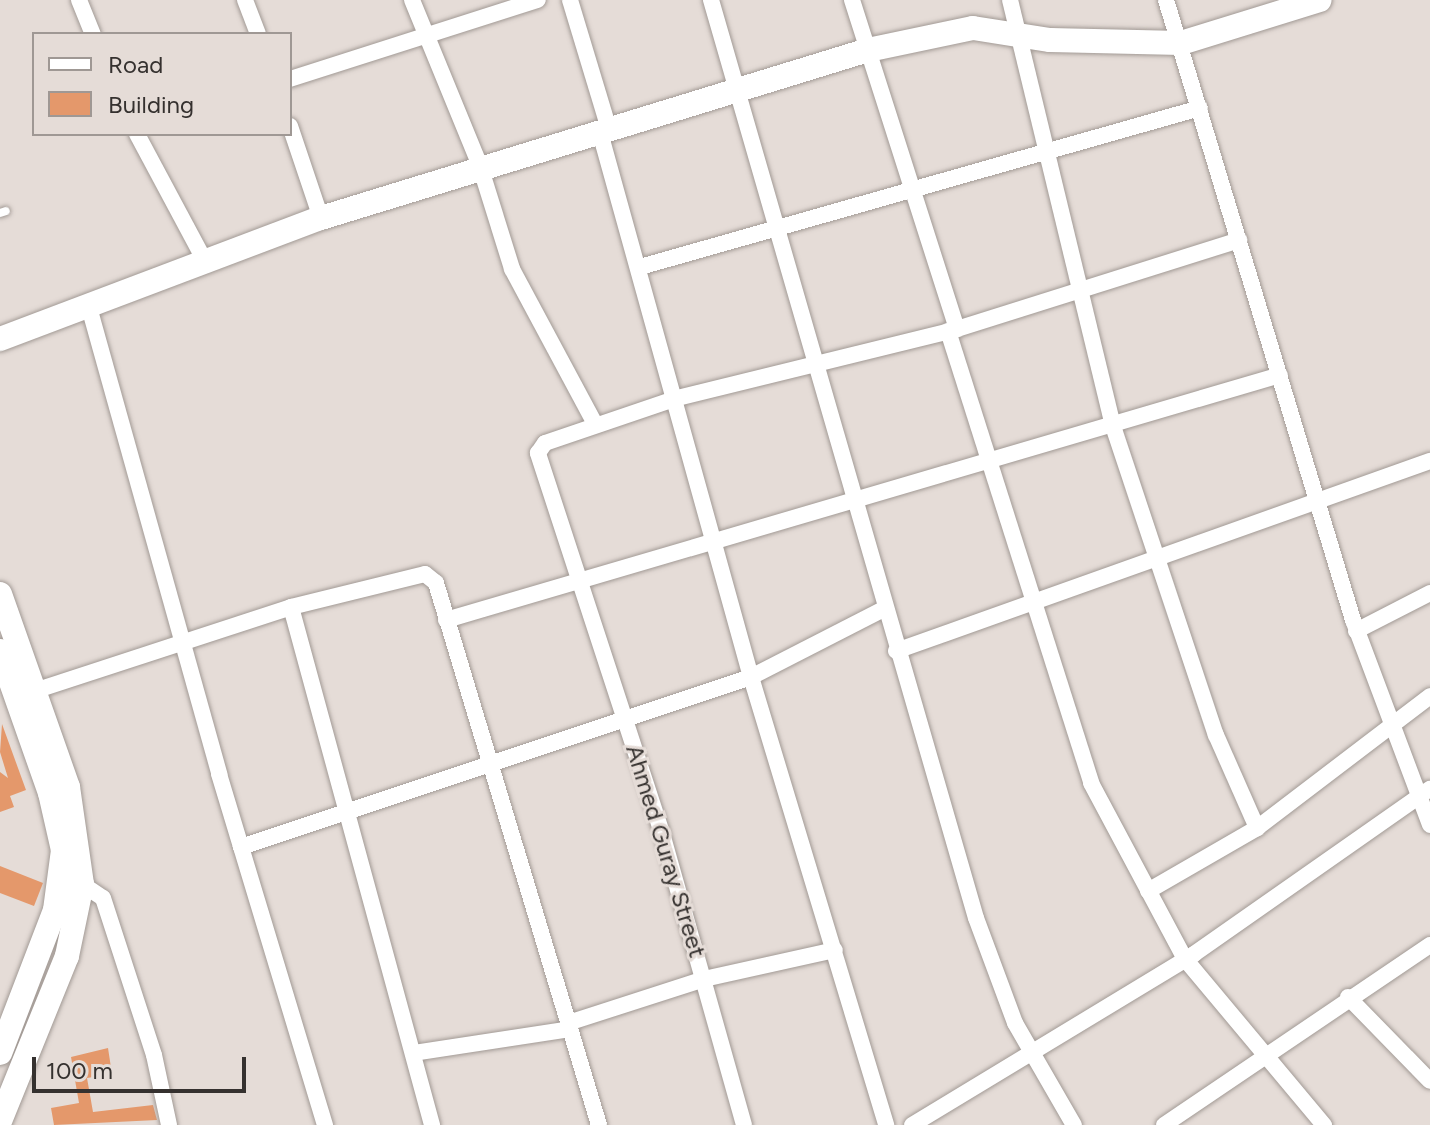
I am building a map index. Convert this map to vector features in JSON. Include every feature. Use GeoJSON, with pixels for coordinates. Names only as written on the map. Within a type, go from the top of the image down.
{"type":"FeatureCollection","features":[{"type":"Feature","properties":{"kind":"street"},"geometry":{"type":"LineString","coordinates":[[79,0],[92,32]]}},
{"type":"Feature","properties":{"kind":"street"},"geometry":{"type":"LineString","coordinates":[[245,0],[257,32]]}},
{"type":"Feature","properties":{"kind":"street"},"geometry":{"type":"LineString","coordinates":[[412,0],[480,166],[533,315],[595,424],[677,398],[813,367],[1076,295],[1239,240]]}},
{"type":"Feature","properties":{"kind":"street"},"geometry":{"type":"LineString","coordinates":[[292,78],[538,0]]}},
{"type":"Feature","properties":{"kind":"street"},"geometry":{"type":"LineString","coordinates":[[570,0],[751,677],[886,1125]]}},
{"type":"Feature","properties":{"kind":"street"},"geometry":{"type":"LineString","coordinates":[[711,0],[851,499],[976,918],[1032,1056],[1074,1125]]}},
{"type":"Feature","properties":{"kind":"street"},"geometry":{"type":"LineString","coordinates":[[852,0],[913,189],[987,460],[1091,783],[1185,959],[1324,1125]]}},
{"type":"Feature","properties":{"kind":"street"},"geometry":{"type":"LineString","coordinates":[[1166,0],[1320,503],[1356,631],[1389,726],[1424,794],[1430,825]]}},
{"type":"Feature","properties":{"kind":"street"},"geometry":{"type":"LineString","coordinates":[[0,339],[321,218],[735,86],[868,50],[973,28],[1021,36],[1181,43],[1320,0]]}},
{"type":"Feature","properties":{"kind":"street"},"geometry":{"type":"LineString","coordinates":[[1014,1],[1076,295],[1112,423],[1216,735],[1257,828]]}},
{"type":"Feature","properties":{"kind":"street"},"geometry":{"type":"LineString","coordinates":[[640,267],[1200,108]]}},
{"type":"Feature","properties":{"kind":"street"},"geometry":{"type":"LineString","coordinates":[[292,132],[321,218]]}},
{"type":"Feature","properties":{"kind":"street"},"geometry":{"type":"LineString","coordinates":[[138,136],[206,263]]}},
{"type":"Feature","properties":{"kind":"street"},"geometry":{"type":"LineString","coordinates":[[89,307],[241,847],[325,1125]]}},
{"type":"Feature","properties":{"kind":"street"},"geometry":{"type":"LineString","coordinates":[[446,620],[1280,375]]}},
{"type":"Feature","properties":{"kind":"street","name":"Ahmed Guray Street"},"geometry":{"type":"LineString","coordinates":[[595,424],[545,443],[538,453],[576,581],[625,717],[704,979],[744,1125]]}},
{"type":"Feature","properties":{"kind":"street"},"geometry":{"type":"LineString","coordinates":[[896,651],[1157,563],[1430,461]]}},
{"type":"Feature","properties":{"kind":"street"},"geometry":{"type":"LineString","coordinates":[[25,693],[291,607],[425,574],[436,583],[599,1125]]}},
{"type":"Feature","properties":{"kind":"street"},"geometry":{"type":"LineString","coordinates":[[1356,631],[1430,593]]}},
{"type":"Feature","properties":{"kind":"street"},"geometry":{"type":"LineString","coordinates":[[0,594],[63,850],[55,910],[0,1053]]}},
{"type":"Feature","properties":{"kind":"street"},"geometry":{"type":"LineString","coordinates":[[291,607],[432,1125]]}},
{"type":"Feature","properties":{"kind":"street"},"geometry":{"type":"LineString","coordinates":[[241,847],[488,762],[751,677],[884,609]]}},
{"type":"Feature","properties":{"kind":"street"},"geometry":{"type":"LineString","coordinates":[[0,651],[25,693],[77,820],[82,884],[67,956],[2,1109]]}},
{"type":"Feature","properties":{"kind":"street"},"geometry":{"type":"LineString","coordinates":[[1148,891],[1257,828],[1359,756],[1389,726],[1430,696]]}},
{"type":"Feature","properties":{"kind":"street"},"geometry":{"type":"LineString","coordinates":[[912,1125],[1032,1056],[1185,959],[1424,794]]}},
{"type":"Feature","properties":{"kind":"street"},"geometry":{"type":"LineString","coordinates":[[82,884],[103,898],[154,1055],[169,1125]]}},
{"type":"Feature","properties":{"kind":"street"},"geometry":{"type":"LineString","coordinates":[[1164,1125],[1183,1120],[1266,1053],[1430,945]]}},
{"type":"Feature","properties":{"kind":"street"},"geometry":{"type":"LineString","coordinates":[[414,1053],[569,1026],[704,979],[835,950]]}},
{"type":"Feature","properties":{"kind":"street"},"geometry":{"type":"LineString","coordinates":[[1348,997],[1430,1081]]}},
{"type":"Feature","properties":{"kind":"building"},"geometry":{"type":"Polygon","coordinates":[[[2,724],[26,790],[10,796],[14,807],[0,812],[0,772],[8,778],[0,752],[2,724]]]}},
{"type":"Feature","properties":{"kind":"building"},"geometry":{"type":"Polygon","coordinates":[[[0,866],[43,883],[34,906],[0,893],[0,866]]]}},
{"type":"Feature","properties":{"kind":"building"},"geometry":{"type":"Polygon","coordinates":[[[108,1048],[112,1074],[87,1078],[93,1112],[153,1105],[157,1120],[54,1125],[51,1108],[79,1103],[71,1057],[108,1048]]]}}]}
